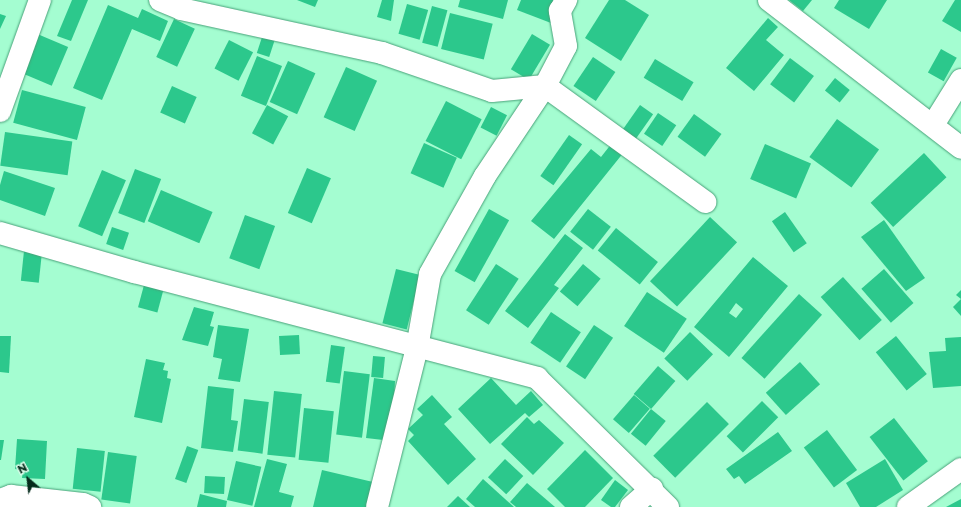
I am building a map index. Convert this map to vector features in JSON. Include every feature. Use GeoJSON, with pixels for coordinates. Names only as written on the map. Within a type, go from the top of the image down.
{"type":"FeatureCollection","features":[{"type":"Feature","properties":{"kind":"street"},"geometry":{"type":"LineString","coordinates":[[0,111],[40,0]]}},
{"type":"Feature","properties":{"kind":"street"},"geometry":{"type":"LineString","coordinates":[[160,0],[181,9],[382,53],[492,91],[545,86],[705,202]]}},
{"type":"Feature","properties":{"kind":"street"},"geometry":{"type":"LineString","coordinates":[[377,507],[417,348],[430,274],[485,176],[545,86],[566,46],[560,11],[566,0]]}},
{"type":"Feature","properties":{"kind":"street"},"geometry":{"type":"LineString","coordinates":[[769,0],[961,148]]}},
{"type":"Feature","properties":{"kind":"street"},"geometry":{"type":"LineString","coordinates":[[933,125],[961,80]]}},
{"type":"Feature","properties":{"kind":"street"},"geometry":{"type":"LineString","coordinates":[[0,233],[417,348],[537,378],[652,489],[668,507]]}},
{"type":"Feature","properties":{"kind":"street"},"geometry":{"type":"LineString","coordinates":[[908,507],[961,469]]}},
{"type":"Feature","properties":{"kind":"street"},"geometry":{"type":"LineString","coordinates":[[631,507],[652,489]]}},
{"type":"Feature","properties":{"kind":"street"},"geometry":{"type":"LineString","coordinates":[[0,500],[12,496],[82,504],[90,507]]}},
{"type":"Feature","properties":{"kind":"building"},"geometry":{"type":"Polygon","coordinates":[[[72,0],[88,0],[71,41],[57,36],[72,0]]]}},
{"type":"Feature","properties":{"kind":"building"},"geometry":{"type":"Polygon","coordinates":[[[297,0],[318,0],[315,7],[297,0]]]}},
{"type":"Feature","properties":{"kind":"building"},"geometry":{"type":"Polygon","coordinates":[[[382,0],[394,0],[391,21],[377,17],[382,0]]]}},
{"type":"Feature","properties":{"kind":"building"},"geometry":{"type":"Polygon","coordinates":[[[460,0],[508,0],[503,19],[458,7],[460,0]]]}},
{"type":"Feature","properties":{"kind":"building"},"geometry":{"type":"Polygon","coordinates":[[[521,0],[560,0],[551,23],[517,10],[521,0]]]}},
{"type":"Feature","properties":{"kind":"building"},"geometry":{"type":"Polygon","coordinates":[[[609,0],[625,0],[649,15],[621,61],[585,38],[609,0]]]}},
{"type":"Feature","properties":{"kind":"building"},"geometry":{"type":"Polygon","coordinates":[[[789,0],[812,0],[803,11],[789,0]]]}},
{"type":"Feature","properties":{"kind":"building"},"geometry":{"type":"Polygon","coordinates":[[[839,0],[887,0],[869,29],[834,8],[839,0]]]}},
{"type":"Feature","properties":{"kind":"building"},"geometry":{"type":"Polygon","coordinates":[[[955,0],[961,0],[961,32],[942,21],[955,0]]]}},
{"type":"Feature","properties":{"kind":"building"},"geometry":{"type":"Polygon","coordinates":[[[407,4],[428,10],[420,40],[398,34],[407,4]]]}},
{"type":"Feature","properties":{"kind":"building"},"geometry":{"type":"Polygon","coordinates":[[[108,5],[138,18],[142,9],[168,21],[160,41],[132,29],[102,100],[73,88],[108,5]]]}},
{"type":"Feature","properties":{"kind":"building"},"geometry":{"type":"Polygon","coordinates":[[[432,6],[447,10],[438,47],[422,43],[432,6]]]}},
{"type":"Feature","properties":{"kind":"building"},"geometry":{"type":"Polygon","coordinates":[[[450,13],[493,24],[484,60],[441,49],[450,13]]]}},
{"type":"Feature","properties":{"kind":"building"},"geometry":{"type":"Polygon","coordinates":[[[0,14],[6,16],[0,29],[0,14]]]}},
{"type":"Feature","properties":{"kind":"building"},"geometry":{"type":"Polygon","coordinates":[[[768,18],[778,27],[766,40],[784,55],[754,91],[726,68],[768,18]]]}},
{"type":"Feature","properties":{"kind":"building"},"geometry":{"type":"Polygon","coordinates":[[[174,19],[195,29],[177,67],[156,57],[174,19]]]}},
{"type":"Feature","properties":{"kind":"building"},"geometry":{"type":"Polygon","coordinates":[[[35,33],[68,47],[52,86],[19,72],[35,33]]]}},
{"type":"Feature","properties":{"kind":"building"},"geometry":{"type":"Polygon","coordinates":[[[263,34],[275,38],[269,57],[257,53],[263,34]]]}},
{"type":"Feature","properties":{"kind":"building"},"geometry":{"type":"Polygon","coordinates":[[[532,34],[550,45],[529,80],[511,69],[532,34]]]}},
{"type":"Feature","properties":{"kind":"building"},"geometry":{"type":"Polygon","coordinates":[[[229,40],[253,52],[239,81],[214,69],[229,40]]]}},
{"type":"Feature","properties":{"kind":"building"},"geometry":{"type":"Polygon","coordinates":[[[941,49],[957,58],[944,81],[928,73],[941,49]]]}},
{"type":"Feature","properties":{"kind":"building"},"geometry":{"type":"Polygon","coordinates":[[[257,56],[282,66],[266,106],[241,96],[257,56]]]}},
{"type":"Feature","properties":{"kind":"building"},"geometry":{"type":"Polygon","coordinates":[[[593,57],[615,72],[596,101],[573,86],[593,57]]]}},
{"type":"Feature","properties":{"kind":"building"},"geometry":{"type":"Polygon","coordinates":[[[790,58],[814,76],[794,102],[770,84],[790,58]]]}},
{"type":"Feature","properties":{"kind":"building"},"geometry":{"type":"Polygon","coordinates":[[[655,59],[694,82],[682,101],[644,78],[655,59]]]}},
{"type":"Feature","properties":{"kind":"building"},"geometry":{"type":"Polygon","coordinates":[[[288,61],[315,73],[297,114],[270,102],[288,61]]]}},
{"type":"Feature","properties":{"kind":"building"},"geometry":{"type":"Polygon","coordinates":[[[346,67],[377,81],[355,131],[324,117],[346,67]]]}},
{"type":"Feature","properties":{"kind":"building"},"geometry":{"type":"Polygon","coordinates":[[[835,78],[850,90],[840,102],[825,90],[835,78]]]}},
{"type":"Feature","properties":{"kind":"building"},"geometry":{"type":"Polygon","coordinates":[[[172,86],[197,97],[185,123],[160,112],[172,86]]]}},
{"type":"Feature","properties":{"kind":"building"},"geometry":{"type":"Polygon","coordinates":[[[22,90],[86,107],[77,140],[13,123],[22,90]]]}},
{"type":"Feature","properties":{"kind":"building"},"geometry":{"type":"Polygon","coordinates":[[[446,101],[482,119],[461,159],[426,141],[446,101]]]}},
{"type":"Feature","properties":{"kind":"building"},"geometry":{"type":"Polygon","coordinates":[[[267,105],[288,116],[273,145],[252,133],[267,105]]]}},
{"type":"Feature","properties":{"kind":"building"},"geometry":{"type":"Polygon","coordinates":[[[640,105],[653,114],[636,139],[623,130],[640,105]]]}},
{"type":"Feature","properties":{"kind":"building"},"geometry":{"type":"Polygon","coordinates":[[[491,107],[507,115],[497,136],[481,127],[491,107]]]}},
{"type":"Feature","properties":{"kind":"building"},"geometry":{"type":"Polygon","coordinates":[[[658,113],[676,125],[662,146],[644,134],[658,113]]]}},
{"type":"Feature","properties":{"kind":"building"},"geometry":{"type":"Polygon","coordinates":[[[694,114],[722,134],[705,157],[678,137],[694,114]]]}},
{"type":"Feature","properties":{"kind":"building"},"geometry":{"type":"Polygon","coordinates":[[[837,119],[879,150],[851,188],[809,157],[837,119]]]}},
{"type":"Feature","properties":{"kind":"building"},"geometry":{"type":"Polygon","coordinates":[[[5,132],[72,141],[68,175],[0,166],[5,132]]]}},
{"type":"Feature","properties":{"kind":"building"},"geometry":{"type":"Polygon","coordinates":[[[569,135],[582,144],[553,185],[540,176],[569,135]]]}},
{"type":"Feature","properties":{"kind":"building"},"geometry":{"type":"Polygon","coordinates":[[[424,143],[457,158],[443,188],[411,173],[424,143]]]}},
{"type":"Feature","properties":{"kind":"building"},"geometry":{"type":"Polygon","coordinates":[[[612,143],[624,152],[554,239],[531,221],[591,149],[601,157],[612,143]]]}},
{"type":"Feature","properties":{"kind":"building"},"geometry":{"type":"Polygon","coordinates":[[[765,144],[811,164],[796,199],[750,179],[765,144]]]}},
{"type":"Feature","properties":{"kind":"building"},"geometry":{"type":"Polygon","coordinates":[[[924,153],[947,177],[893,227],[871,203],[924,153]]]}},
{"type":"Feature","properties":{"kind":"building"},"geometry":{"type":"Polygon","coordinates":[[[307,168],[331,178],[312,223],[288,213],[307,168]]]}},
{"type":"Feature","properties":{"kind":"building"},"geometry":{"type":"Polygon","coordinates":[[[135,169],[161,179],[144,223],[118,213],[135,169]]]}},
{"type":"Feature","properties":{"kind":"building"},"geometry":{"type":"Polygon","coordinates":[[[102,170],[126,180],[102,236],[78,226],[102,170]]]}},
{"type":"Feature","properties":{"kind":"building"},"geometry":{"type":"Polygon","coordinates":[[[4,171],[55,188],[45,216],[0,200],[0,185],[4,171]]]}},
{"type":"Feature","properties":{"kind":"building"},"geometry":{"type":"Polygon","coordinates":[[[161,190],[213,212],[199,243],[148,221],[161,190]]]}},
{"type":"Feature","properties":{"kind":"building"},"geometry":{"type":"Polygon","coordinates":[[[489,209],[509,220],[475,282],[455,271],[489,209]]]}},
{"type":"Feature","properties":{"kind":"building"},"geometry":{"type":"Polygon","coordinates":[[[588,209],[611,227],[593,250],[570,232],[588,209]]]}},
{"type":"Feature","properties":{"kind":"building"},"geometry":{"type":"Polygon","coordinates":[[[785,212],[807,243],[794,252],[772,221],[785,212]]]}},
{"type":"Feature","properties":{"kind":"building"},"geometry":{"type":"Polygon","coordinates":[[[245,215],[275,226],[259,269],[229,258],[245,215]]]}},
{"type":"Feature","properties":{"kind":"building"},"geometry":{"type":"Polygon","coordinates":[[[710,217],[737,242],[677,307],[650,281],[710,217]]]}},
{"type":"Feature","properties":{"kind":"building"},"geometry":{"type":"Polygon","coordinates":[[[884,220],[925,278],[906,291],[861,237],[884,220]]]}},
{"type":"Feature","properties":{"kind":"building"},"geometry":{"type":"Polygon","coordinates":[[[112,227],[129,233],[123,250],[106,244],[112,227]]]}},
{"type":"Feature","properties":{"kind":"building"},"geometry":{"type":"Polygon","coordinates":[[[616,228],[658,262],[640,285],[598,251],[616,228]]]}},
{"type":"Feature","properties":{"kind":"building"},"geometry":{"type":"Polygon","coordinates":[[[565,234],[583,248],[554,285],[559,288],[528,328],[505,311],[565,234]]]}},
{"type":"Feature","properties":{"kind":"building"},"geometry":{"type":"Polygon","coordinates":[[[24,251],[42,253],[39,283],[21,281],[24,251]]]}},
{"type":"Feature","properties":{"kind":"building"},"geometry":{"type":"Polygon","coordinates":[[[753,257],[788,286],[729,357],[694,327],[753,257]],[[736,303],[729,313],[736,318],[743,309],[736,303]]]}},
{"type":"Feature","properties":{"kind":"building"},"geometry":{"type":"Polygon","coordinates":[[[496,264],[519,279],[489,325],[466,310],[496,264]]]}},
{"type":"Feature","properties":{"kind":"building"},"geometry":{"type":"Polygon","coordinates":[[[583,264],[601,279],[577,306],[560,292],[583,264]]]}},
{"type":"Feature","properties":{"kind":"building"},"geometry":{"type":"Polygon","coordinates":[[[396,269],[420,275],[407,329],[382,323],[396,269]]]}},
{"type":"Feature","properties":{"kind":"building"},"geometry":{"type":"Polygon","coordinates":[[[884,269],[914,303],[891,323],[861,289],[884,269]]]}},
{"type":"Feature","properties":{"kind":"building"},"geometry":{"type":"Polygon","coordinates":[[[843,277],[882,320],[860,340],[821,297],[843,277]]]}},
{"type":"Feature","properties":{"kind":"building"},"geometry":{"type":"Polygon","coordinates":[[[144,285],[163,290],[157,312],[138,307],[144,285]]]}},
{"type":"Feature","properties":{"kind":"building"},"geometry":{"type":"Polygon","coordinates":[[[961,290],[961,299],[956,295],[961,290]]]}},
{"type":"Feature","properties":{"kind":"building"},"geometry":{"type":"Polygon","coordinates":[[[647,292],[687,319],[664,353],[624,326],[647,292]]]}},
{"type":"Feature","properties":{"kind":"building"},"geometry":{"type":"Polygon","coordinates":[[[799,294],[822,315],[764,379],[741,358],[799,294]]]}},
{"type":"Feature","properties":{"kind":"building"},"geometry":{"type":"Polygon","coordinates":[[[961,299],[961,316],[953,307],[961,299]]]}},
{"type":"Feature","properties":{"kind":"building"},"geometry":{"type":"Polygon","coordinates":[[[194,307],[214,312],[210,326],[214,327],[208,346],[182,340],[194,307]]]}},
{"type":"Feature","properties":{"kind":"building"},"geometry":{"type":"Polygon","coordinates":[[[551,312],[581,332],[560,363],[530,343],[551,312]]]}},
{"type":"Feature","properties":{"kind":"building"},"geometry":{"type":"Polygon","coordinates":[[[218,325],[249,329],[240,382],[218,379],[222,359],[213,357],[218,325]]]}},
{"type":"Feature","properties":{"kind":"building"},"geometry":{"type":"Polygon","coordinates":[[[594,325],[613,338],[585,379],[566,366],[594,325]]]}},
{"type":"Feature","properties":{"kind":"building"},"geometry":{"type":"Polygon","coordinates":[[[690,332],[713,354],[687,381],[664,359],[690,332]]]}},
{"type":"Feature","properties":{"kind":"building"},"geometry":{"type":"Polygon","coordinates":[[[299,335],[300,354],[280,355],[279,336],[299,335]]]}},
{"type":"Feature","properties":{"kind":"building"},"geometry":{"type":"Polygon","coordinates":[[[0,336],[11,336],[9,373],[0,372],[0,336]]]}},
{"type":"Feature","properties":{"kind":"building"},"geometry":{"type":"Polygon","coordinates":[[[896,336],[927,374],[907,390],[876,352],[896,336]]]}},
{"type":"Feature","properties":{"kind":"building"},"geometry":{"type":"Polygon","coordinates":[[[961,337],[961,386],[933,388],[929,352],[946,351],[945,338],[961,337]]]}},
{"type":"Feature","properties":{"kind":"building"},"geometry":{"type":"Polygon","coordinates":[[[331,345],[345,347],[340,384],[326,382],[331,345]]]}},
{"type":"Feature","properties":{"kind":"building"},"geometry":{"type":"Polygon","coordinates":[[[373,356],[385,357],[383,378],[371,377],[373,356]]]}},
{"type":"Feature","properties":{"kind":"building"},"geometry":{"type":"Polygon","coordinates":[[[146,359],[165,363],[163,370],[168,371],[167,378],[171,379],[162,423],[134,417],[146,359]]]}},
{"type":"Feature","properties":{"kind":"building"},"geometry":{"type":"Polygon","coordinates":[[[800,362],[820,384],[786,415],[766,393],[800,362]]]}},
{"type":"Feature","properties":{"kind":"building"},"geometry":{"type":"Polygon","coordinates":[[[658,366],[675,381],[651,409],[634,394],[658,366]]]}},
{"type":"Feature","properties":{"kind":"building"},"geometry":{"type":"Polygon","coordinates":[[[344,371],[370,374],[362,438],[336,435],[344,371]]]}},
{"type":"Feature","properties":{"kind":"building"},"geometry":{"type":"Polygon","coordinates":[[[374,378],[395,381],[392,441],[366,438],[374,378]]]}},
{"type":"Feature","properties":{"kind":"building"},"geometry":{"type":"Polygon","coordinates":[[[491,378],[516,405],[531,391],[543,405],[529,417],[525,413],[490,444],[458,409],[491,378]]]}},
{"type":"Feature","properties":{"kind":"building"},"geometry":{"type":"Polygon","coordinates":[[[208,386],[234,389],[231,420],[238,421],[233,452],[201,448],[208,386]]]}},
{"type":"Feature","properties":{"kind":"building"},"geometry":{"type":"Polygon","coordinates":[[[274,391],[302,394],[295,458],[267,455],[274,391]]]}},
{"type":"Feature","properties":{"kind":"building"},"geometry":{"type":"Polygon","coordinates":[[[432,395],[452,417],[444,424],[476,459],[448,485],[408,441],[414,435],[408,429],[423,415],[417,409],[432,395]]]}},
{"type":"Feature","properties":{"kind":"building"},"geometry":{"type":"Polygon","coordinates":[[[634,395],[650,409],[629,433],[613,419],[634,395]]]}},
{"type":"Feature","properties":{"kind":"building"},"geometry":{"type":"Polygon","coordinates":[[[244,399],[269,402],[262,454],[238,451],[244,399]]]}},
{"type":"Feature","properties":{"kind":"building"},"geometry":{"type":"Polygon","coordinates":[[[762,401],[778,417],[743,453],[727,436],[762,401]]]}},
{"type":"Feature","properties":{"kind":"building"},"geometry":{"type":"Polygon","coordinates":[[[707,402],[729,424],[675,478],[653,456],[707,402]]]}},
{"type":"Feature","properties":{"kind":"building"},"geometry":{"type":"Polygon","coordinates":[[[304,408],[334,411],[328,463],[299,460],[304,408]]]}},
{"type":"Feature","properties":{"kind":"building"},"geometry":{"type":"Polygon","coordinates":[[[651,409],[666,421],[646,446],[631,434],[651,409]]]}},
{"type":"Feature","properties":{"kind":"building"},"geometry":{"type":"Polygon","coordinates":[[[527,417],[534,424],[539,420],[564,443],[533,475],[501,444],[527,417]]]}},
{"type":"Feature","properties":{"kind":"building"},"geometry":{"type":"Polygon","coordinates":[[[894,418],[928,461],[903,480],[870,437],[894,418]]]}},
{"type":"Feature","properties":{"kind":"building"},"geometry":{"type":"Polygon","coordinates":[[[827,430],[857,470],[834,487],[804,447],[827,430]]]}},
{"type":"Feature","properties":{"kind":"building"},"geometry":{"type":"Polygon","coordinates":[[[778,432],[792,451],[745,484],[739,476],[734,479],[726,469],[778,432]]]}},
{"type":"Feature","properties":{"kind":"building"},"geometry":{"type":"Polygon","coordinates":[[[17,439],[47,441],[45,479],[22,478],[23,470],[15,469],[17,439]]]}},
{"type":"Feature","properties":{"kind":"building"},"geometry":{"type":"Polygon","coordinates":[[[0,440],[4,440],[1,460],[0,460],[0,440]]]}},
{"type":"Feature","properties":{"kind":"building"},"geometry":{"type":"Polygon","coordinates":[[[187,446],[198,450],[186,483],[175,479],[187,446]]]}},
{"type":"Feature","properties":{"kind":"building"},"geometry":{"type":"Polygon","coordinates":[[[77,448],[105,451],[101,492],[73,489],[77,448]]]}},
{"type":"Feature","properties":{"kind":"building"},"geometry":{"type":"Polygon","coordinates":[[[585,450],[613,478],[585,507],[565,507],[547,489],[585,450]]]}},
{"type":"Feature","properties":{"kind":"building"},"geometry":{"type":"Polygon","coordinates":[[[108,452],[137,456],[130,504],[101,500],[108,452]]]}},
{"type":"Feature","properties":{"kind":"building"},"geometry":{"type":"Polygon","coordinates":[[[267,459],[287,464],[279,492],[294,496],[291,507],[254,507],[267,459]]]}},
{"type":"Feature","properties":{"kind":"building"},"geometry":{"type":"Polygon","coordinates":[[[505,459],[523,476],[506,494],[488,477],[505,459]]]}},
{"type":"Feature","properties":{"kind":"building"},"geometry":{"type":"Polygon","coordinates":[[[885,459],[903,490],[876,507],[860,507],[846,483],[885,459]]]}},
{"type":"Feature","properties":{"kind":"building"},"geometry":{"type":"Polygon","coordinates":[[[236,461],[261,467],[252,506],[227,500],[236,461]]]}},
{"type":"Feature","properties":{"kind":"building"},"geometry":{"type":"Polygon","coordinates":[[[322,470],[373,482],[367,507],[313,507],[322,470]]]}},
{"type":"Feature","properties":{"kind":"building"},"geometry":{"type":"Polygon","coordinates":[[[205,476],[225,477],[224,494],[204,493],[205,476]]]}},
{"type":"Feature","properties":{"kind":"building"},"geometry":{"type":"Polygon","coordinates":[[[483,479],[514,507],[475,507],[466,499],[483,479]]]}},
{"type":"Feature","properties":{"kind":"building"},"geometry":{"type":"Polygon","coordinates":[[[615,480],[628,490],[615,507],[611,507],[601,500],[615,480]]]}},
{"type":"Feature","properties":{"kind":"building"},"geometry":{"type":"Polygon","coordinates":[[[527,483],[555,507],[516,507],[510,502],[527,483]]]}},
{"type":"Feature","properties":{"kind":"building"},"geometry":{"type":"Polygon","coordinates":[[[200,494],[227,501],[226,507],[197,507],[200,494]]]}},
{"type":"Feature","properties":{"kind":"building"},"geometry":{"type":"Polygon","coordinates":[[[458,496],[470,507],[447,507],[458,496]]]}},
{"type":"Feature","properties":{"kind":"building"},"geometry":{"type":"Polygon","coordinates":[[[961,499],[961,507],[946,507],[961,499]]]}}]}
